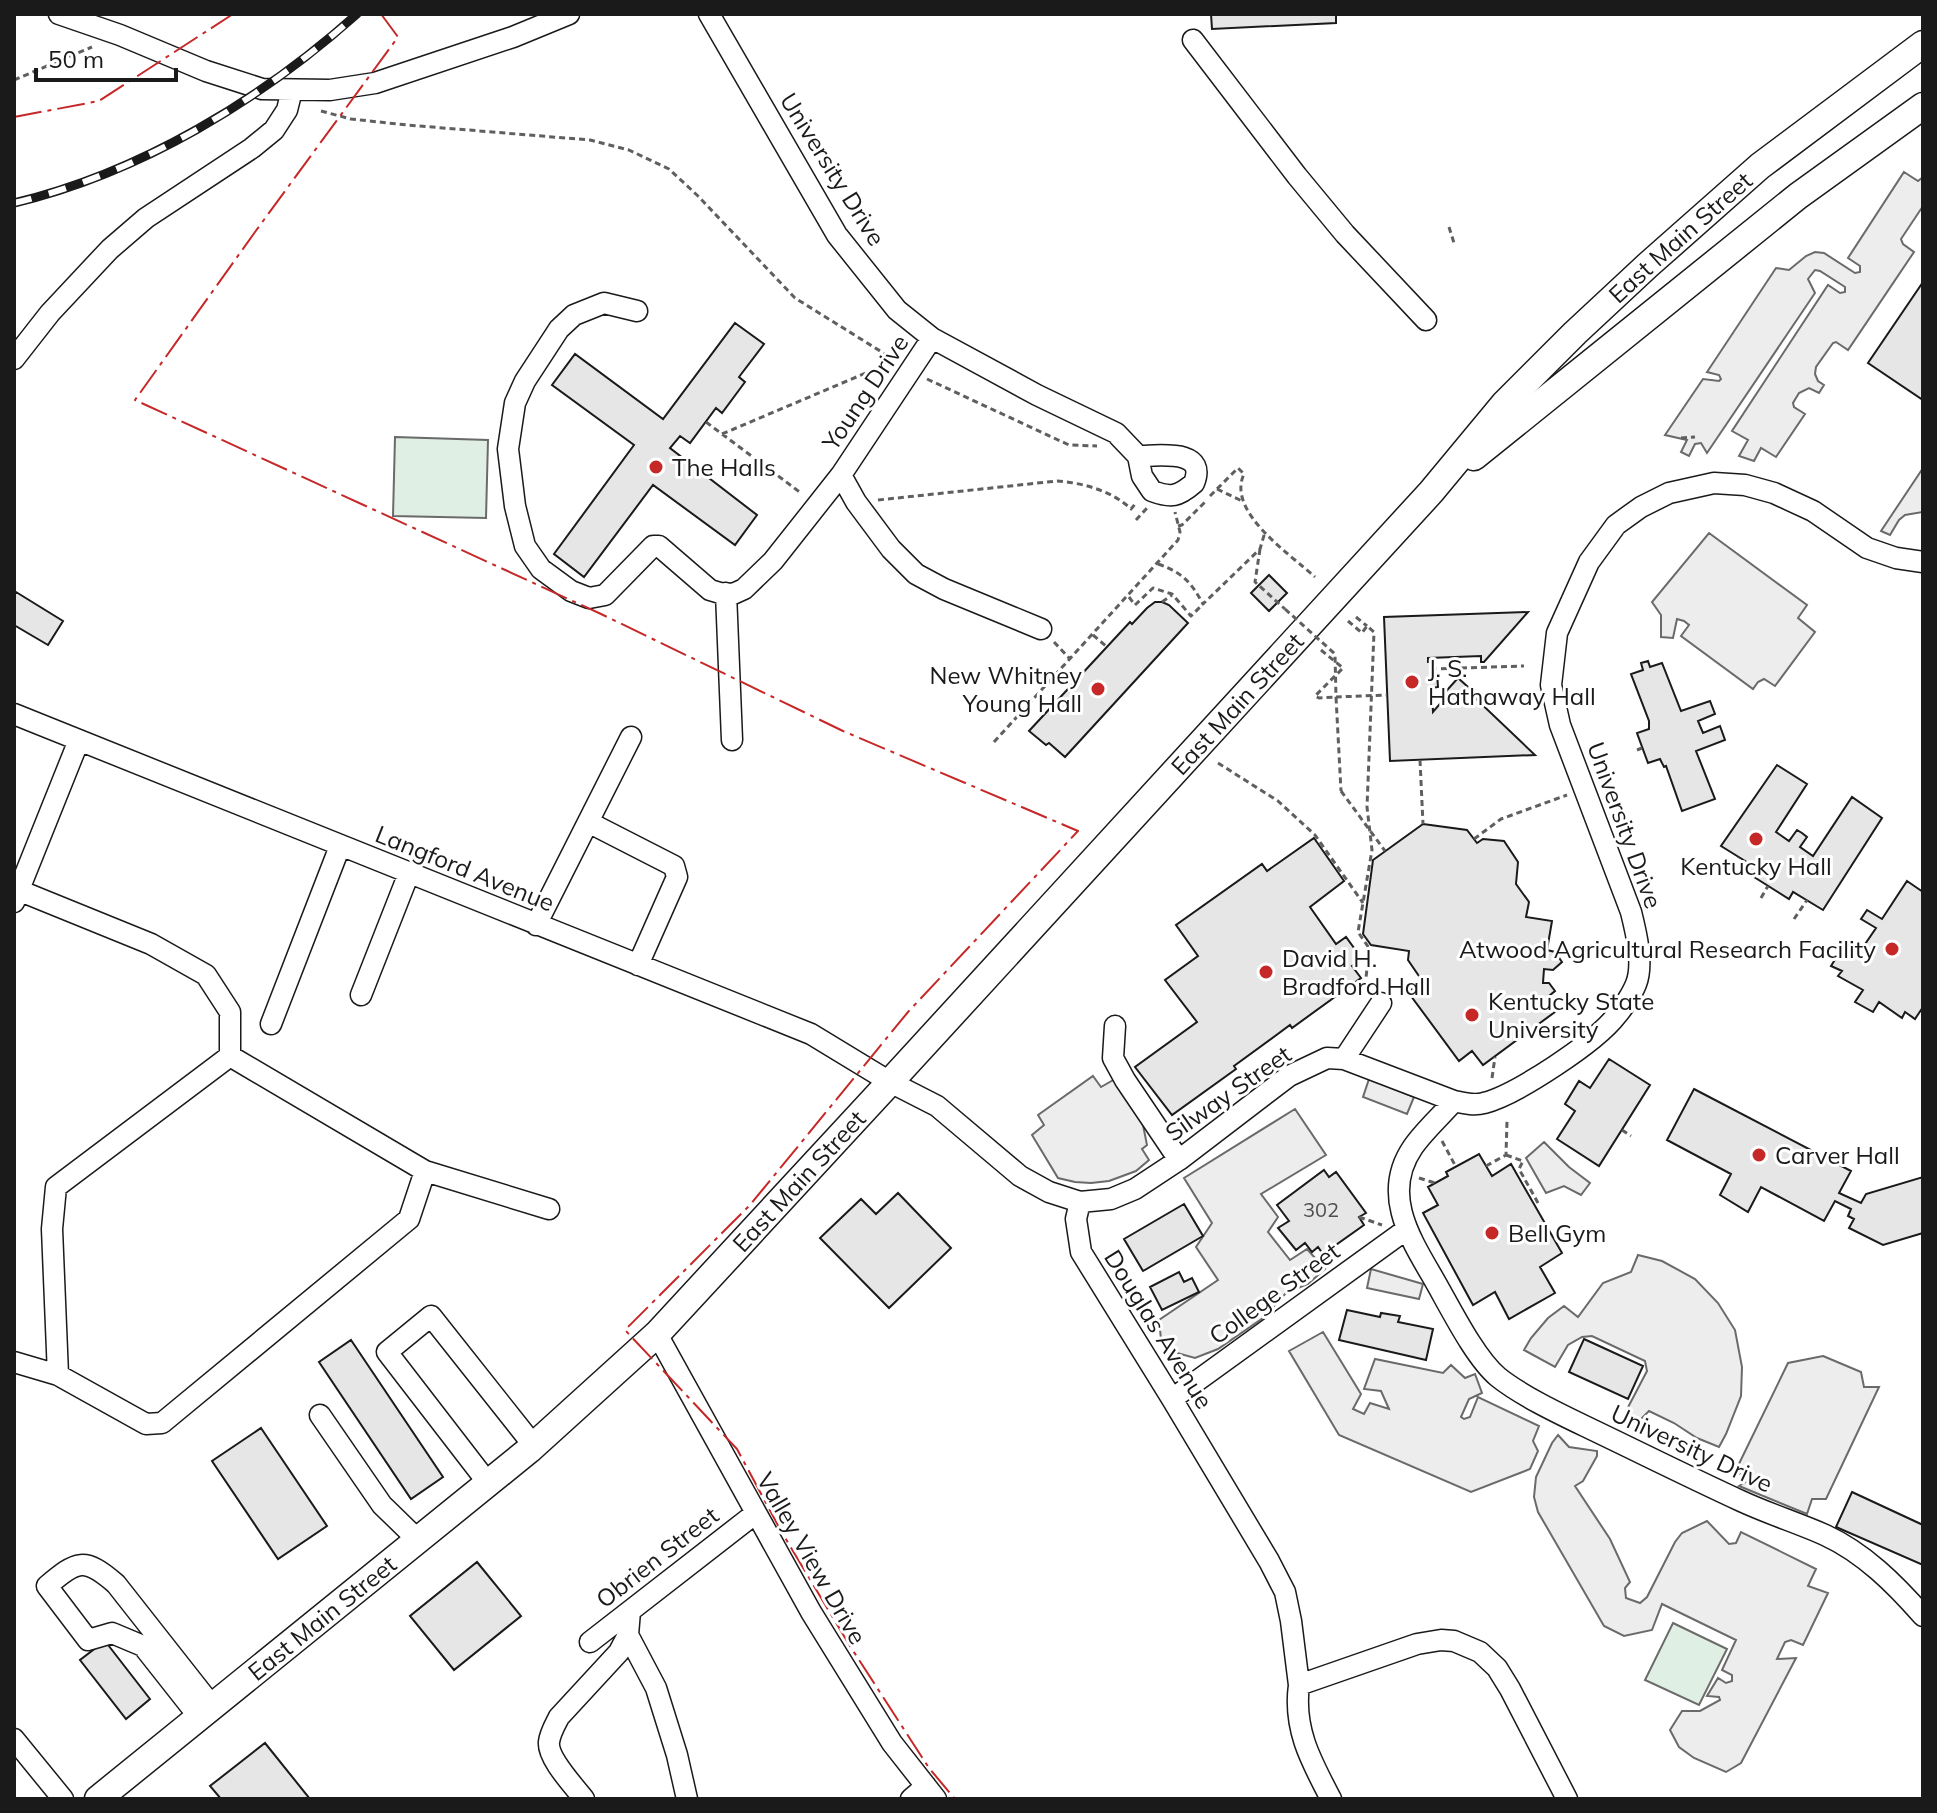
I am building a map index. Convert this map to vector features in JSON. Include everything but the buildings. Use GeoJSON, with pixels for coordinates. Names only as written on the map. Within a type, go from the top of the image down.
{"type":"FeatureCollection","features":[{"type":"Feature","properties":{"kind":"main road","name":"East Main Street"},"geometry":{"type":"LineString","coordinates":[[98,1799],[534,1446],[657,1334],[1431,492],[1504,404],[1611,299],[1760,166],[1923,44]]}},
{"type":"Feature","properties":{"kind":"main road","name":"East Main Street"},"geometry":{"type":"LineString","coordinates":[[1431,492],[1798,196],[1923,106]]}},
{"type":"Feature","properties":{"kind":"street"},"geometry":{"type":"LineString","coordinates":[[59,14],[120,35],[206,71],[262,89],[292,90],[330,90],[375,83],[513,37],[569,14]]}},
{"type":"Feature","properties":{"kind":"street","name":"University Drive"},"geometry":{"type":"LineString","coordinates":[[709,14],[837,235],[897,310],[932,338],[1037,395],[1116,433],[1138,456]]}},
{"type":"Feature","properties":{"kind":"street"},"geometry":{"type":"LineString","coordinates":[[1193,40],[1345,234],[1426,320]]}},
{"type":"Feature","properties":{"kind":"street"},"geometry":{"type":"LineString","coordinates":[[14,359],[50,313],[110,249],[146,218],[274,130],[287,110],[292,90]]}},
{"type":"Feature","properties":{"kind":"street"},"geometry":{"type":"LineString","coordinates":[[637,311],[604,303],[574,315],[559,329],[525,381],[515,403],[508,449],[515,506],[525,546],[541,569],[571,591],[589,598],[605,595],[653,546],[659,546],[718,592],[732,740]]}},
{"type":"Feature","properties":{"kind":"street","name":"Young Drive"},"geometry":{"type":"LineString","coordinates":[[718,592],[733,594],[744,589],[773,561],[841,475],[932,338]]}},
{"type":"Feature","properties":{"kind":"street"},"geometry":{"type":"LineString","coordinates":[[1138,456],[1182,456],[1189,459],[1197,471],[1194,483],[1183,493],[1172,497],[1151,497],[1138,456]]}},
{"type":"Feature","properties":{"kind":"street","name":"Young Drive"},"geometry":{"type":"LineString","coordinates":[[841,475],[856,502],[891,549],[916,574],[944,589],[1041,629]]}},
{"type":"Feature","properties":{"kind":"street","name":"University Drive"},"geometry":{"type":"LineString","coordinates":[[1923,562],[1896,558],[1867,548],[1813,511],[1774,493],[1745,485],[1714,483],[1669,493],[1641,507],[1616,525],[1589,562],[1557,633],[1551,685],[1560,725],[1631,912],[1638,939],[1636,984],[1616,1016],[1588,1042],[1531,1080],[1504,1097],[1480,1105],[1454,1101],[1413,1148],[1403,1169],[1398,1191],[1399,1228],[1414,1247],[1482,1360],[1498,1377],[1585,1426],[1745,1503],[1849,1548],[1902,1592],[1923,1616]]}},
{"type":"Feature","properties":{"kind":"street","name":"Langford Avenue"},"geometry":{"type":"LineString","coordinates":[[14,714],[811,1034],[890,1082]]}},
{"type":"Feature","properties":{"kind":"street"},"geometry":{"type":"LineString","coordinates":[[536,925],[631,737]]}},
{"type":"Feature","properties":{"kind":"street"},"geometry":{"type":"LineString","coordinates":[[79,740],[16,896],[151,944],[206,975],[230,1012],[230,1056]]}},
{"type":"Feature","properties":{"kind":"street"},"geometry":{"type":"LineString","coordinates":[[588,822],[674,866],[677,877],[638,965]]}},
{"type":"Feature","properties":{"kind":"street"},"geometry":{"type":"LineString","coordinates":[[271,1024],[340,846]]}},
{"type":"Feature","properties":{"kind":"street"},"geometry":{"type":"LineString","coordinates":[[361,995],[409,873]]}},
{"type":"Feature","properties":{"kind":"street"},"geometry":{"type":"LineString","coordinates":[[1381,1003],[1344,1059],[1454,1101]]}},
{"type":"Feature","properties":{"kind":"street"},"geometry":{"type":"LineString","coordinates":[[1115,1026],[1113,1058],[1179,1160]]}},
{"type":"Feature","properties":{"kind":"street"},"geometry":{"type":"LineString","coordinates":[[230,1056],[425,1171],[549,1209]]}},
{"type":"Feature","properties":{"kind":"street"},"geometry":{"type":"LineString","coordinates":[[58,1375],[52,1229],[56,1187],[230,1056]]}},
{"type":"Feature","properties":{"kind":"street","name":"Silway Street"},"geometry":{"type":"LineString","coordinates":[[1080,1202],[1111,1199],[1135,1189],[1179,1160],[1289,1076],[1327,1058],[1344,1059]]}},
{"type":"Feature","properties":{"kind":"street"},"geometry":{"type":"LineString","coordinates":[[890,1082],[937,1106],[1020,1176],[1049,1192],[1080,1202]]}},
{"type":"Feature","properties":{"kind":"street"},"geometry":{"type":"LineString","coordinates":[[14,1362],[58,1375],[146,1424],[162,1423],[409,1219],[425,1171]]}},
{"type":"Feature","properties":{"kind":"street","name":"Douglas Avenue"},"geometry":{"type":"LineString","coordinates":[[1080,1202],[1076,1219],[1081,1252],[1172,1399],[1285,1592],[1299,1685],[1296,1704],[1302,1734],[1312,1763],[1331,1799]]}},
{"type":"Feature","properties":{"kind":"street","name":"College Street"},"geometry":{"type":"LineString","coordinates":[[1172,1399],[1399,1228]]}},
{"type":"Feature","properties":{"kind":"street"},"geometry":{"type":"LineString","coordinates":[[488,1483],[387,1352],[431,1316],[534,1446]]}},
{"type":"Feature","properties":{"kind":"street","name":"Valley View Drive"},"geometry":{"type":"LineString","coordinates":[[657,1334],[811,1612],[924,1795]]}},
{"type":"Feature","properties":{"kind":"street"},"geometry":{"type":"LineString","coordinates":[[320,1415],[382,1505],[418,1540]]}},
{"type":"Feature","properties":{"kind":"street","name":"Obrien Street"},"geometry":{"type":"LineString","coordinates":[[590,1642],[756,1513]]}},
{"type":"Feature","properties":{"kind":"street"},"geometry":{"type":"LineString","coordinates":[[70,1567],[92,1567],[104,1573],[116,1584],[206,1712],[143,1646],[112,1633],[88,1640],[47,1586],[70,1567]]}},
{"type":"Feature","properties":{"kind":"street"},"geometry":{"type":"LineString","coordinates":[[584,1799],[551,1755],[548,1744],[559,1717],[619,1652],[628,1635],[630,1611]]}},
{"type":"Feature","properties":{"kind":"street"},"geometry":{"type":"LineString","coordinates":[[628,1635],[656,1688],[687,1799]]}},
{"type":"Feature","properties":{"kind":"street"},"geometry":{"type":"LineString","coordinates":[[1299,1685],[1417,1644],[1454,1641],[1480,1652],[1497,1668],[1510,1689],[1567,1799]]}},
{"type":"Feature","properties":{"kind":"street"},"geometry":{"type":"LineString","coordinates":[[14,1739],[63,1799]]}},
{"type":"Feature","properties":{"kind":"path"},"geometry":{"type":"LineString","coordinates":[[14,80],[120,35]]}},
{"type":"Feature","properties":{"kind":"path"},"geometry":{"type":"LineString","coordinates":[[321,111],[351,119],[590,140],[629,150],[669,169],[795,298],[892,358]]}},
{"type":"Feature","properties":{"kind":"path"},"geometry":{"type":"LineString","coordinates":[[1449,227],[1454,243]]}},
{"type":"Feature","properties":{"kind":"path"},"geometry":{"type":"LineString","coordinates":[[722,434],[880,367]]}},
{"type":"Feature","properties":{"kind":"path"},"geometry":{"type":"LineString","coordinates":[[918,375],[1069,445],[1101,447]]}},
{"type":"Feature","properties":{"kind":"path"},"geometry":{"type":"LineString","coordinates":[[706,422],[817,505]]}},
{"type":"Feature","properties":{"kind":"path"},"geometry":{"type":"LineString","coordinates":[[1681,438],[1695,437]]}},
{"type":"Feature","properties":{"kind":"path"},"geometry":{"type":"LineString","coordinates":[[1178,526],[1238,468],[1244,474],[1241,479],[1245,509],[1265,532],[1315,577]]}},
{"type":"Feature","properties":{"kind":"path"},"geometry":{"type":"LineString","coordinates":[[856,502],[1057,481],[1074,482],[1119,497],[1131,509],[1143,496],[1151,497],[1136,520]]}},
{"type":"Feature","properties":{"kind":"path"},"geometry":{"type":"LineString","coordinates":[[1194,483],[1217,488],[1242,501]]}},
{"type":"Feature","properties":{"kind":"path"},"geometry":{"type":"LineString","coordinates":[[994,742],[1178,540],[1172,497]]}},
{"type":"Feature","properties":{"kind":"path"},"geometry":{"type":"LineString","coordinates":[[1265,532],[1255,582],[1335,654],[1341,791],[1385,851]]}},
{"type":"Feature","properties":{"kind":"path"},"geometry":{"type":"LineString","coordinates":[[1128,597],[1135,605],[1153,588],[1172,594],[1191,616],[1260,549]]}},
{"type":"Feature","properties":{"kind":"path"},"geometry":{"type":"LineString","coordinates":[[1158,564],[1192,584],[1203,604]]}},
{"type":"Feature","properties":{"kind":"path"},"geometry":{"type":"LineString","coordinates":[[1162,602],[1172,594]]}},
{"type":"Feature","properties":{"kind":"path"},"geometry":{"type":"LineString","coordinates":[[1356,617],[1374,632],[1367,807],[1372,850],[1358,932],[1369,948],[1365,988]]}},
{"type":"Feature","properties":{"kind":"path"},"geometry":{"type":"LineString","coordinates":[[1348,621],[1362,633],[1367,626]]}},
{"type":"Feature","properties":{"kind":"path"},"geometry":{"type":"LineString","coordinates":[[1093,635],[1107,647]]}},
{"type":"Feature","properties":{"kind":"path"},"geometry":{"type":"LineString","coordinates":[[1321,650],[1343,668],[1315,696],[1387,695]]}},
{"type":"Feature","properties":{"kind":"path"},"geometry":{"type":"LineString","coordinates":[[1431,669],[1524,666]]}},
{"type":"Feature","properties":{"kind":"path"},"geometry":{"type":"LineString","coordinates":[[1420,760],[1423,824]]}},
{"type":"Feature","properties":{"kind":"path"},"geometry":{"type":"LineString","coordinates":[[1218,763],[1278,801],[1315,835],[1363,903]]}},
{"type":"Feature","properties":{"kind":"path"},"geometry":{"type":"LineString","coordinates":[[1474,839],[1501,819],[1574,792]]}},
{"type":"Feature","properties":{"kind":"path"},"geometry":{"type":"LineString","coordinates":[[1726,874],[1738,857]]}},
{"type":"Feature","properties":{"kind":"path"},"geometry":{"type":"LineString","coordinates":[[1761,898],[1768,886]]}},
{"type":"Feature","properties":{"kind":"path"},"geometry":{"type":"LineString","coordinates":[[1794,919],[1807,900]]}},
{"type":"Feature","properties":{"kind":"path"},"geometry":{"type":"LineString","coordinates":[[1492,1079],[1495,1057]]}},
{"type":"Feature","properties":{"kind":"path"},"geometry":{"type":"LineString","coordinates":[[1506,1155],[1507,1121]]}},
{"type":"Feature","properties":{"kind":"path"},"geometry":{"type":"LineString","coordinates":[[1622,1130],[1631,1136]]}},
{"type":"Feature","properties":{"kind":"path"},"geometry":{"type":"LineString","coordinates":[[1442,1141],[1456,1167]]}},
{"type":"Feature","properties":{"kind":"path"},"geometry":{"type":"LineString","coordinates":[[1486,1166],[1506,1155],[1523,1161],[1519,1169],[1538,1203]]}},
{"type":"Feature","properties":{"kind":"path"},"geometry":{"type":"LineString","coordinates":[[1415,1176],[1435,1183]]}},
{"type":"Feature","properties":{"kind":"path"},"geometry":{"type":"LineString","coordinates":[[1359,1217],[1399,1228]]}},
{"type":"Feature","properties":{"kind":"green space"},"geometry":{"type":"Polygon","coordinates":[[[395,437],[488,440],[486,518],[393,516],[395,437]]]}},
{"type":"Feature","properties":{"kind":"green space"},"geometry":{"type":"Polygon","coordinates":[[[1673,1623],[1727,1649],[1699,1705],[1645,1680],[1673,1623]]]}},
{"type":"Feature","properties":{"kind":"shaded area"},"geometry":{"type":"Polygon","coordinates":[[[1904,172],[1918,181],[1923,177],[1923,206],[1901,239],[1914,252],[1848,350],[1833,343],[1816,367],[1818,381],[1824,385],[1819,393],[1809,388],[1799,393],[1794,407],[1805,414],[1776,457],[1761,448],[1754,461],[1739,456],[1748,440],[1732,431],[1828,285],[1840,293],[1845,292],[1845,287],[1820,271],[1815,270],[1808,279],[1815,293],[1707,453],[1701,443],[1695,444],[1689,456],[1681,452],[1687,440],[1665,435],[1703,379],[1721,379],[1719,375],[1707,372],[1776,268],[1789,270],[1815,252],[1824,253],[1855,273],[1860,272],[1860,266],[1848,258],[1904,172]]]}},
{"type":"Feature","properties":{"kind":"shaded area"},"geometry":{"type":"Polygon","coordinates":[[[1923,468],[1923,512],[1905,515],[1890,535],[1881,531],[1923,468]]]}},
{"type":"Feature","properties":{"kind":"shaded area"},"geometry":{"type":"Polygon","coordinates":[[[1709,533],[1807,605],[1798,618],[1815,632],[1775,686],[1764,679],[1753,689],[1681,636],[1689,625],[1684,621],[1677,619],[1673,638],[1661,637],[1661,615],[1652,602],[1709,533]]]}},
{"type":"Feature","properties":{"kind":"shaded area"},"geometry":{"type":"Polygon","coordinates":[[[1093,1076],[1101,1087],[1115,1079],[1142,1120],[1147,1145],[1142,1149],[1149,1160],[1136,1171],[1109,1181],[1091,1183],[1058,1178],[1032,1135],[1044,1125],[1038,1115],[1093,1076]]]}},
{"type":"Feature","properties":{"kind":"shaded area"},"geometry":{"type":"Polygon","coordinates":[[[1369,1079],[1414,1097],[1407,1114],[1363,1097],[1369,1079]]]}},
{"type":"Feature","properties":{"kind":"shaded area"},"geometry":{"type":"Polygon","coordinates":[[[1295,1109],[1326,1155],[1261,1194],[1278,1217],[1268,1232],[1290,1260],[1307,1249],[1325,1269],[1308,1284],[1286,1293],[1263,1318],[1218,1349],[1195,1358],[1177,1353],[1166,1347],[1161,1339],[1159,1320],[1218,1280],[1196,1247],[1212,1223],[1184,1178],[1295,1109]]]}},
{"type":"Feature","properties":{"kind":"shaded area"},"geometry":{"type":"Polygon","coordinates":[[[1544,1142],[1590,1183],[1581,1195],[1564,1186],[1546,1193],[1526,1158],[1544,1142]]]}},
{"type":"Feature","properties":{"kind":"shaded area"},"geometry":{"type":"Polygon","coordinates":[[[1638,1255],[1662,1261],[1695,1279],[1718,1303],[1735,1330],[1742,1367],[1741,1396],[1719,1447],[1649,1411],[1639,1421],[1625,1413],[1647,1371],[1645,1361],[1592,1336],[1582,1337],[1568,1345],[1555,1367],[1524,1350],[1548,1318],[1564,1306],[1578,1317],[1603,1283],[1631,1272],[1638,1255]]]}},
{"type":"Feature","properties":{"kind":"shaded area"},"geometry":{"type":"Polygon","coordinates":[[[1371,1269],[1423,1284],[1419,1299],[1367,1288],[1371,1269]]]}},
{"type":"Feature","properties":{"kind":"shaded area"},"geometry":{"type":"Polygon","coordinates":[[[1323,1332],[1361,1394],[1353,1409],[1364,1414],[1370,1403],[1389,1409],[1381,1391],[1364,1389],[1375,1359],[1443,1373],[1451,1365],[1465,1378],[1475,1374],[1482,1393],[1469,1399],[1461,1417],[1470,1417],[1478,1397],[1539,1426],[1533,1441],[1538,1451],[1530,1469],[1471,1492],[1339,1435],[1289,1351],[1323,1332]]]}},
{"type":"Feature","properties":{"kind":"shaded area"},"geometry":{"type":"Polygon","coordinates":[[[1823,1356],[1861,1372],[1864,1387],[1879,1387],[1826,1499],[1812,1499],[1807,1514],[1739,1486],[1751,1479],[1748,1474],[1734,1474],[1788,1363],[1823,1356]]]}},
{"type":"Feature","properties":{"kind":"shaded area"},"geometry":{"type":"Polygon","coordinates":[[[1558,1435],[1569,1447],[1597,1451],[1583,1481],[1575,1486],[1610,1539],[1630,1582],[1625,1588],[1626,1598],[1640,1603],[1647,1597],[1682,1533],[1707,1521],[1729,1544],[1736,1543],[1741,1532],[1816,1569],[1808,1586],[1828,1593],[1803,1645],[1791,1640],[1785,1642],[1777,1659],[1796,1658],[1741,1763],[1726,1772],[1694,1758],[1679,1747],[1670,1730],[1682,1711],[1700,1711],[1720,1700],[1719,1697],[1707,1696],[1718,1678],[1726,1683],[1732,1681],[1732,1675],[1722,1670],[1736,1640],[1662,1604],[1652,1630],[1624,1636],[1604,1626],[1538,1512],[1534,1497],[1536,1477],[1558,1435]]]}},
{"type":"Feature","properties":{"kind":"railway"},"geometry":{"type":"LineString","coordinates":[[14,203],[107,173],[197,130],[281,76],[357,14]]}},
{"type":"Feature","properties":{"kind":"power"},"geometry":{"type":"LineString","coordinates":[[14,117],[99,101],[233,14]]}},
{"type":"Feature","properties":{"kind":"power"},"geometry":{"type":"LineString","coordinates":[[381,14],[398,37],[135,400],[601,614],[843,731],[1078,831],[908,1012],[750,1205],[625,1330],[737,1449],[781,1531],[850,1646],[929,1768],[955,1799]]}},
{"type":"Feature","properties":{"kind":"place","name":"The Halls"},"geometry":{"type":"Point","coordinates":[656,467]}},
{"type":"Feature","properties":{"kind":"place","name":"J. S. Hathaway Hall"},"geometry":{"type":"Point","coordinates":[1412,682]}},
{"type":"Feature","properties":{"kind":"place","name":"New Whitney Young Hall"},"geometry":{"type":"Point","coordinates":[1098,689]}},
{"type":"Feature","properties":{"kind":"place","name":"Kentucky Hall"},"geometry":{"type":"Point","coordinates":[1756,839]}},
{"type":"Feature","properties":{"kind":"place","name":"Atwood Agricultural Research Facility"},"geometry":{"type":"Point","coordinates":[1892,949]}},
{"type":"Feature","properties":{"kind":"place","name":"David H. Bradford Hall"},"geometry":{"type":"Point","coordinates":[1266,972]}},
{"type":"Feature","properties":{"kind":"place","name":"Kentucky State University"},"geometry":{"type":"Point","coordinates":[1472,1015]}},
{"type":"Feature","properties":{"kind":"place","name":"Carver Hall"},"geometry":{"type":"Point","coordinates":[1759,1155]}},
{"type":"Feature","properties":{"kind":"place","name":"Bell Gym"},"geometry":{"type":"Point","coordinates":[1492,1233]}}]}
